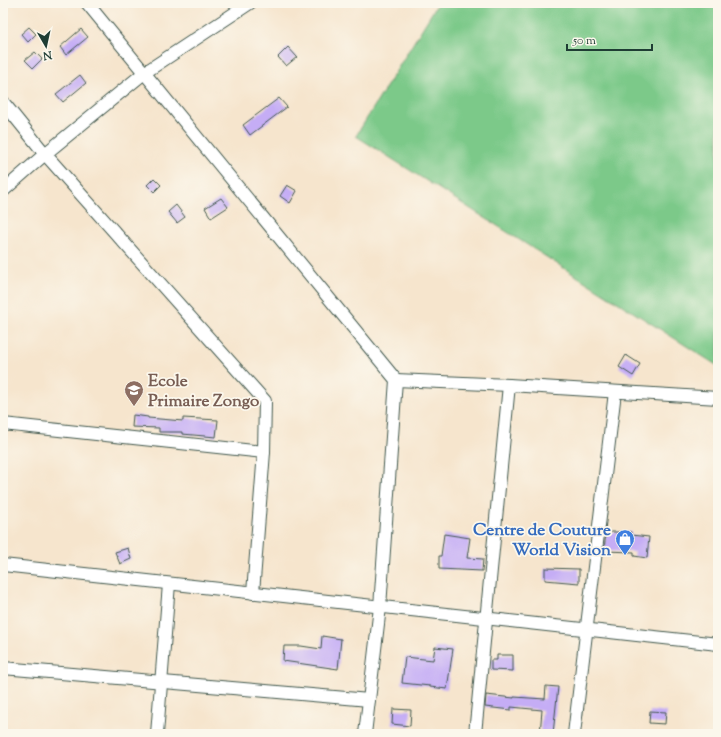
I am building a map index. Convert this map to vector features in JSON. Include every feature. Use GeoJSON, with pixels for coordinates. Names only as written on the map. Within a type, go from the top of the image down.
{"type":"FeatureCollection","features":[{"type":"Feature","properties":{"kind":"street"},"geometry":{"type":"LineString","coordinates":[[87,3],[396,380],[380,607],[365,734]]}},
{"type":"Feature","properties":{"kind":"street"},"geometry":{"type":"LineString","coordinates":[[3,191],[44,154],[144,73],[250,3]]}},
{"type":"Feature","properties":{"kind":"street"},"geometry":{"type":"LineString","coordinates":[[3,102],[44,154],[265,401],[264,452],[253,593]]}},
{"type":"Feature","properties":{"kind":"street"},"geometry":{"type":"LineString","coordinates":[[396,380],[509,385],[718,398]]}},
{"type":"Feature","properties":{"kind":"street"},"geometry":{"type":"LineString","coordinates":[[475,734],[509,385]]}},
{"type":"Feature","properties":{"kind":"street"},"geometry":{"type":"LineString","coordinates":[[574,734],[615,392]]}},
{"type":"Feature","properties":{"kind":"street"},"geometry":{"type":"LineString","coordinates":[[3,424],[264,452]]}},
{"type":"Feature","properties":{"kind":"street"},"geometry":{"type":"LineString","coordinates":[[3,566],[718,644]]}},
{"type":"Feature","properties":{"kind":"street"},"geometry":{"type":"LineString","coordinates":[[157,734],[169,584]]}},
{"type":"Feature","properties":{"kind":"street"},"geometry":{"type":"LineString","coordinates":[[3,668],[369,700]]}},
{"type":"Feature","properties":{"kind":"green space"},"geometry":{"type":"Polygon","coordinates":[[[438,3],[718,3],[718,366],[356,136],[438,3]]]}},
{"type":"Feature","properties":{"kind":"building"},"geometry":{"type":"Polygon","coordinates":[[[29,27],[36,34],[28,42],[21,34],[29,27]]]}},
{"type":"Feature","properties":{"kind":"building"},"geometry":{"type":"Polygon","coordinates":[[[81,29],[88,37],[66,55],[60,47],[81,29]]]}},
{"type":"Feature","properties":{"kind":"building"},"geometry":{"type":"Polygon","coordinates":[[[288,47],[297,57],[286,66],[278,57],[288,47]]]}},
{"type":"Feature","properties":{"kind":"building"},"geometry":{"type":"Polygon","coordinates":[[[35,52],[42,59],[33,68],[25,60],[35,52]]]}},
{"type":"Feature","properties":{"kind":"building"},"geometry":{"type":"Polygon","coordinates":[[[80,75],[86,83],[63,102],[56,94],[80,75]]]}},
{"type":"Feature","properties":{"kind":"building"},"geometry":{"type":"Polygon","coordinates":[[[279,98],[287,107],[250,135],[243,125],[279,98]]]}},
{"type":"Feature","properties":{"kind":"building"},"geometry":{"type":"Polygon","coordinates":[[[154,178],[161,185],[154,192],[147,185],[154,178]]]}},
{"type":"Feature","properties":{"kind":"building"},"geometry":{"type":"Polygon","coordinates":[[[287,185],[297,191],[290,203],[280,196],[287,185]]]}},
{"type":"Feature","properties":{"kind":"building"},"geometry":{"type":"Polygon","coordinates":[[[221,198],[228,207],[211,218],[205,208],[221,198]]]}},
{"type":"Feature","properties":{"kind":"building"},"geometry":{"type":"Polygon","coordinates":[[[176,205],[185,217],[177,223],[168,212],[176,205]]]}},
{"type":"Feature","properties":{"kind":"building"},"geometry":{"type":"Polygon","coordinates":[[[626,355],[640,364],[633,376],[619,367],[626,355]]]}},
{"type":"Feature","properties":{"kind":"building"},"geometry":{"type":"Polygon","coordinates":[[[133,415],[183,421],[183,418],[218,420],[216,437],[182,434],[182,432],[159,432],[159,428],[132,427],[133,415]]]}},
{"type":"Feature","properties":{"kind":"building"},"geometry":{"type":"Polygon","coordinates":[[[606,532],[631,532],[631,535],[649,537],[647,558],[634,556],[634,552],[604,551],[606,532]]]}},
{"type":"Feature","properties":{"kind":"building"},"geometry":{"type":"Polygon","coordinates":[[[444,534],[470,538],[467,558],[483,559],[482,571],[439,569],[439,556],[441,556],[444,534]]]}},
{"type":"Feature","properties":{"kind":"building"},"geometry":{"type":"Polygon","coordinates":[[[128,548],[131,559],[120,564],[115,552],[128,548]]]}},
{"type":"Feature","properties":{"kind":"building"},"geometry":{"type":"Polygon","coordinates":[[[545,568],[579,569],[579,583],[545,580],[545,568]]]}},
{"type":"Feature","properties":{"kind":"building"},"geometry":{"type":"Polygon","coordinates":[[[322,636],[341,639],[338,669],[283,661],[284,646],[301,646],[321,649],[322,636]]]}},
{"type":"Feature","properties":{"kind":"building"},"geometry":{"type":"Polygon","coordinates":[[[435,647],[453,649],[447,689],[402,683],[405,657],[433,660],[435,647]]]}},
{"type":"Feature","properties":{"kind":"building"},"geometry":{"type":"Polygon","coordinates":[[[497,655],[513,655],[513,671],[491,670],[491,660],[497,660],[497,655]]]}},
{"type":"Feature","properties":{"kind":"building"},"geometry":{"type":"Polygon","coordinates":[[[546,686],[558,687],[553,734],[540,734],[542,710],[511,707],[511,710],[485,707],[486,695],[545,699],[546,686]]]}},
{"type":"Feature","properties":{"kind":"building"},"geometry":{"type":"Polygon","coordinates":[[[393,709],[411,710],[410,726],[392,724],[393,709]]]}},
{"type":"Feature","properties":{"kind":"building"},"geometry":{"type":"Polygon","coordinates":[[[650,711],[666,712],[665,724],[649,723],[650,711]]]}},
{"type":"Feature","properties":{"kind":"place","name":"Ecole Primaire Zongo"},"geometry":{"type":"Point","coordinates":[134,407]}},
{"type":"Feature","properties":{"kind":"place","name":"Centre de Couture World Vision"},"geometry":{"type":"Point","coordinates":[625,556]}}]}
